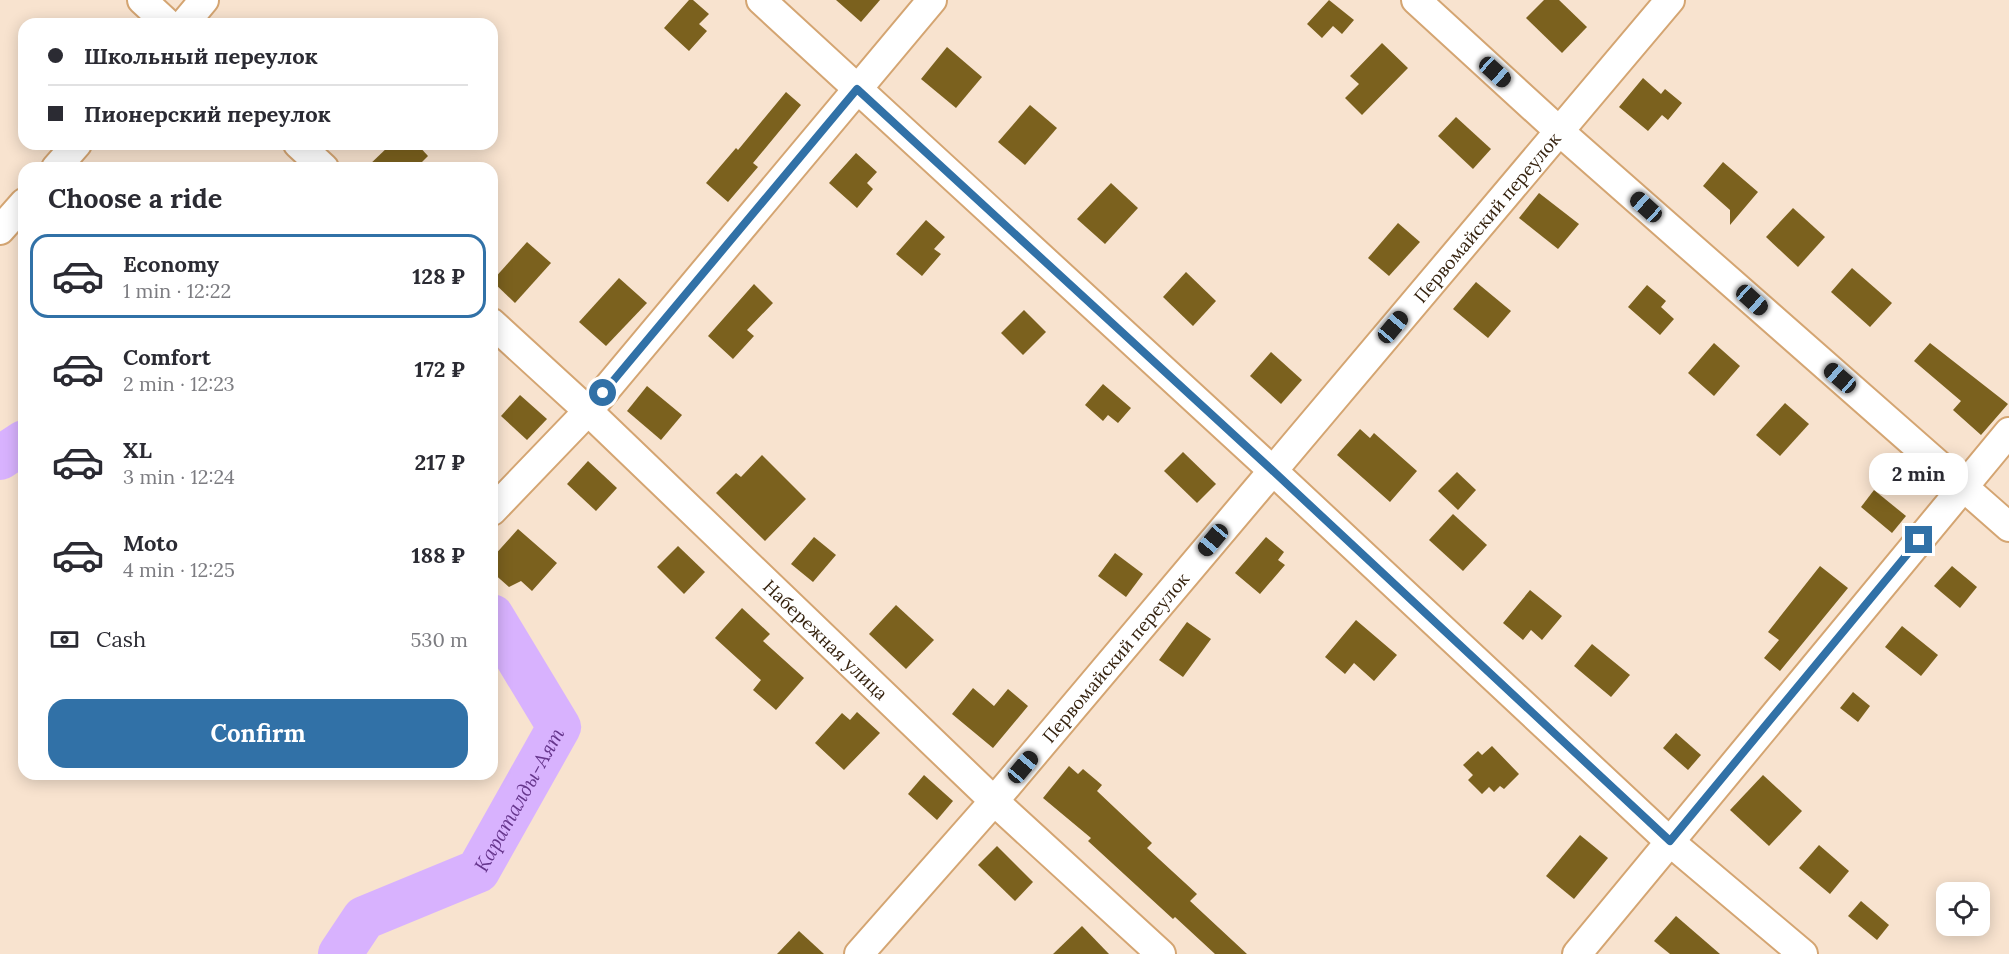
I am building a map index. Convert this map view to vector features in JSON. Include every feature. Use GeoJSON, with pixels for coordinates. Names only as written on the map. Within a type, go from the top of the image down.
{"type":"FeatureCollection","features":[{"type":"Feature","properties":{"kind":"street"},"geometry":{"type":"LineString","coordinates":[[142,0],[162,18]]}},
{"type":"Feature","properties":{"kind":"street"},"geometry":{"type":"LineString","coordinates":[[189,18],[204,0]]}},
{"type":"Feature","properties":{"kind":"street"},"geometry":{"type":"LineString","coordinates":[[761,0],[1272,470],[1670,841],[1803,954]]}},
{"type":"Feature","properties":{"kind":"street"},"geometry":{"type":"LineString","coordinates":[[498,506],[588,411],[932,0]]}},
{"type":"Feature","properties":{"kind":"street"},"geometry":{"type":"LineString","coordinates":[[1416,0],[1558,130],[2009,527]]}},
{"type":"Feature","properties":{"kind":"street","name":"Первомайский переулок"},"geometry":{"type":"LineString","coordinates":[[859,954],[993,801],[1670,0]]}},
{"type":"Feature","properties":{"kind":"street"},"geometry":{"type":"LineString","coordinates":[[61,162],[72,150]]}},
{"type":"Feature","properties":{"kind":"street"},"geometry":{"type":"LineString","coordinates":[[304,150],[318,162]]}},
{"type":"Feature","properties":{"kind":"street"},"geometry":{"type":"LineString","coordinates":[[0,230],[18,210]]}},
{"type":"Feature","properties":{"kind":"street","name":"Набережная улица"},"geometry":{"type":"LineString","coordinates":[[498,328],[588,411],[993,801],[1161,954]]}},
{"type":"Feature","properties":{"kind":"street"},"geometry":{"type":"LineString","coordinates":[[1577,954],[2009,432]]}},
{"type":"Feature","properties":{"kind":"building"},"geometry":{"type":"Polygon","coordinates":[[[689,0],[693,0],[709,14],[699,24],[707,31],[689,51],[664,28],[689,0]]]}},
{"type":"Feature","properties":{"kind":"building"},"geometry":{"type":"Polygon","coordinates":[[[836,0],[880,0],[861,22],[836,0]]]}},
{"type":"Feature","properties":{"kind":"building"},"geometry":{"type":"Polygon","coordinates":[[[1329,0],[1354,20],[1342,34],[1333,26],[1322,38],[1307,24],[1329,0]]]}},
{"type":"Feature","properties":{"kind":"building"},"geometry":{"type":"Polygon","coordinates":[[[1544,0],[1559,0],[1587,27],[1562,53],[1526,18],[1544,0]]]}},
{"type":"Feature","properties":{"kind":"building"},"geometry":{"type":"Polygon","coordinates":[[[1382,43],[1408,68],[1362,115],[1345,98],[1359,84],[1350,76],[1382,43]]]}},
{"type":"Feature","properties":{"kind":"building"},"geometry":{"type":"Polygon","coordinates":[[[947,47],[982,77],[956,108],[921,79],[947,47]]]}},
{"type":"Feature","properties":{"kind":"building"},"geometry":{"type":"Polygon","coordinates":[[[1643,78],[1661,94],[1665,89],[1682,103],[1668,120],[1662,115],[1648,131],[1619,107],[1643,78]]]}},
{"type":"Feature","properties":{"kind":"building"},"geometry":{"type":"Polygon","coordinates":[[[786,92],[801,105],[753,163],[758,167],[728,202],[706,183],[736,148],[738,150],[786,92]]]}},
{"type":"Feature","properties":{"kind":"building"},"geometry":{"type":"Polygon","coordinates":[[[1030,105],[1057,128],[1025,165],[998,142],[1030,105]]]}},
{"type":"Feature","properties":{"kind":"building"},"geometry":{"type":"Polygon","coordinates":[[[1456,117],[1491,149],[1473,169],[1438,136],[1456,117]]]}},
{"type":"Feature","properties":{"kind":"building"},"geometry":{"type":"Polygon","coordinates":[[[385,150],[422,150],[428,156],[422,162],[372,162],[385,150]]]}},
{"type":"Feature","properties":{"kind":"building"},"geometry":{"type":"Polygon","coordinates":[[[856,153],[877,172],[867,183],[873,189],[857,208],[829,183],[856,153]]]}},
{"type":"Feature","properties":{"kind":"building"},"geometry":{"type":"Polygon","coordinates":[[[1723,162],[1758,192],[1730,225],[1730,210],[1703,186],[1723,162]]]}},
{"type":"Feature","properties":{"kind":"building"},"geometry":{"type":"Polygon","coordinates":[[[1111,183],[1138,208],[1105,244],[1077,219],[1111,183]]]}},
{"type":"Feature","properties":{"kind":"building"},"geometry":{"type":"Polygon","coordinates":[[[1539,193],[1579,224],[1558,249],[1519,218],[1539,193]]]}},
{"type":"Feature","properties":{"kind":"building"},"geometry":{"type":"Polygon","coordinates":[[[1793,208],[1825,237],[1798,267],[1766,237],[1793,208]]]}},
{"type":"Feature","properties":{"kind":"building"},"geometry":{"type":"Polygon","coordinates":[[[926,220],[945,237],[934,249],[941,254],[922,276],[896,254],[926,220]]]}},
{"type":"Feature","properties":{"kind":"building"},"geometry":{"type":"Polygon","coordinates":[[[1398,223],[1420,242],[1389,276],[1368,258],[1398,223]]]}},
{"type":"Feature","properties":{"kind":"building"},"geometry":{"type":"Polygon","coordinates":[[[527,242],[551,263],[515,303],[498,287],[498,274],[527,242]]]}},
{"type":"Feature","properties":{"kind":"building"},"geometry":{"type":"Polygon","coordinates":[[[1852,268],[1892,303],[1870,327],[1831,292],[1852,268]]]}},
{"type":"Feature","properties":{"kind":"building"},"geometry":{"type":"Polygon","coordinates":[[[1186,272],[1216,301],[1193,326],[1163,297],[1186,272]]]}},
{"type":"Feature","properties":{"kind":"building"},"geometry":{"type":"Polygon","coordinates":[[[619,278],[647,303],[606,346],[579,322],[619,278]]]}},
{"type":"Feature","properties":{"kind":"building"},"geometry":{"type":"Polygon","coordinates":[[[1476,282],[1511,311],[1488,338],[1453,309],[1476,282]]]}},
{"type":"Feature","properties":{"kind":"building"},"geometry":{"type":"Polygon","coordinates":[[[754,284],[773,303],[747,330],[754,336],[733,359],[708,336],[754,284]]]}},
{"type":"Feature","properties":{"kind":"building"},"geometry":{"type":"Polygon","coordinates":[[[1647,285],[1666,301],[1661,307],[1674,319],[1660,335],[1628,307],[1647,285]]]}},
{"type":"Feature","properties":{"kind":"building"},"geometry":{"type":"Polygon","coordinates":[[[1024,310],[1046,332],[1023,355],[1001,333],[1024,310]]]}},
{"type":"Feature","properties":{"kind":"building"},"geometry":{"type":"Polygon","coordinates":[[[1714,343],[1740,366],[1714,396],[1688,373],[1714,343]]]}},
{"type":"Feature","properties":{"kind":"building"},"geometry":{"type":"Polygon","coordinates":[[[1930,343],[2008,404],[1981,435],[1953,410],[1961,401],[1914,361],[1930,343]]]}},
{"type":"Feature","properties":{"kind":"building"},"geometry":{"type":"Polygon","coordinates":[[[1271,352],[1302,380],[1281,404],[1250,376],[1271,352]]]}},
{"type":"Feature","properties":{"kind":"building"},"geometry":{"type":"Polygon","coordinates":[[[1103,384],[1131,408],[1118,423],[1108,415],[1103,421],[1085,405],[1103,384]]]}},
{"type":"Feature","properties":{"kind":"building"},"geometry":{"type":"Polygon","coordinates":[[[647,386],[682,415],[661,440],[627,411],[647,386]]]}},
{"type":"Feature","properties":{"kind":"building"},"geometry":{"type":"Polygon","coordinates":[[[520,395],[547,419],[527,440],[501,416],[520,395]]]}},
{"type":"Feature","properties":{"kind":"building"},"geometry":{"type":"Polygon","coordinates":[[[1785,403],[1809,424],[1780,456],[1756,435],[1785,403]]]}},
{"type":"Feature","properties":{"kind":"building"},"geometry":{"type":"Polygon","coordinates":[[[1360,429],[1370,438],[1374,433],[1417,471],[1390,502],[1337,455],[1360,429]]]}},
{"type":"Feature","properties":{"kind":"building"},"geometry":{"type":"Polygon","coordinates":[[[1183,452],[1216,484],[1197,503],[1164,471],[1183,452]]]}},
{"type":"Feature","properties":{"kind":"building"},"geometry":{"type":"Polygon","coordinates":[[[762,455],[806,499],[765,541],[716,493],[736,473],[741,477],[762,455]]]}},
{"type":"Feature","properties":{"kind":"building"},"geometry":{"type":"Polygon","coordinates":[[[588,461],[617,488],[596,511],[567,484],[588,461]]]}},
{"type":"Feature","properties":{"kind":"building"},"geometry":{"type":"Polygon","coordinates":[[[1457,472],[1476,490],[1458,510],[1438,491],[1457,472]]]}},
{"type":"Feature","properties":{"kind":"building"},"geometry":{"type":"Polygon","coordinates":[[[1874,490],[1906,516],[1892,533],[1861,507],[1874,490]]]}},
{"type":"Feature","properties":{"kind":"building"},"geometry":{"type":"Polygon","coordinates":[[[1453,514],[1487,545],[1463,571],[1429,540],[1453,514]]]}},
{"type":"Feature","properties":{"kind":"building"},"geometry":{"type":"Polygon","coordinates":[[[518,529],[557,563],[532,591],[521,581],[509,587],[498,577],[498,551],[518,529]]]}},
{"type":"Feature","properties":{"kind":"building"},"geometry":{"type":"Polygon","coordinates":[[[814,537],[836,555],[813,582],[791,564],[814,537]]]}},
{"type":"Feature","properties":{"kind":"building"},"geometry":{"type":"Polygon","coordinates":[[[1266,537],[1284,552],[1278,560],[1285,565],[1260,594],[1235,573],[1266,537]]]}},
{"type":"Feature","properties":{"kind":"building"},"geometry":{"type":"Polygon","coordinates":[[[678,546],[705,572],[684,594],[657,567],[678,546]]]}},
{"type":"Feature","properties":{"kind":"building"},"geometry":{"type":"Polygon","coordinates":[[[1115,553],[1143,574],[1126,597],[1098,576],[1115,553]]]}},
{"type":"Feature","properties":{"kind":"building"},"geometry":{"type":"Polygon","coordinates":[[[1820,566],[1848,588],[1780,671],[1764,658],[1779,640],[1768,632],[1820,566]]]}},
{"type":"Feature","properties":{"kind":"building"},"geometry":{"type":"Polygon","coordinates":[[[1952,566],[1977,587],[1960,608],[1934,586],[1952,566]]]}},
{"type":"Feature","properties":{"kind":"building"},"geometry":{"type":"Polygon","coordinates":[[[1530,590],[1562,616],[1542,640],[1531,630],[1523,640],[1503,623],[1530,590]]]}},
{"type":"Feature","properties":{"kind":"building"},"geometry":{"type":"Polygon","coordinates":[[[896,605],[934,640],[906,669],[869,634],[896,605]]]}},
{"type":"Feature","properties":{"kind":"building"},"geometry":{"type":"Polygon","coordinates":[[[742,608],[770,634],[763,641],[804,678],[776,710],[753,690],[761,680],[715,638],[742,608]]]}},
{"type":"Feature","properties":{"kind":"building"},"geometry":{"type":"Polygon","coordinates":[[[1356,620],[1397,655],[1374,681],[1354,663],[1345,674],[1325,657],[1356,620]]]}},
{"type":"Feature","properties":{"kind":"building"},"geometry":{"type":"Polygon","coordinates":[[[1187,622],[1211,639],[1183,677],[1159,660],[1187,622]]]}},
{"type":"Feature","properties":{"kind":"building"},"geometry":{"type":"Polygon","coordinates":[[[1902,626],[1938,655],[1921,676],[1885,647],[1902,626]]]}},
{"type":"Feature","properties":{"kind":"building"},"geometry":{"type":"Polygon","coordinates":[[[1592,644],[1630,675],[1611,697],[1574,666],[1592,644]]]}},
{"type":"Feature","properties":{"kind":"building"},"geometry":{"type":"Polygon","coordinates":[[[973,688],[994,706],[1008,689],[1028,706],[993,748],[952,714],[973,688]]]}},
{"type":"Feature","properties":{"kind":"building"},"geometry":{"type":"Polygon","coordinates":[[[1853,692],[1870,706],[1858,722],[1840,708],[1853,692]]]}},
{"type":"Feature","properties":{"kind":"building"},"geometry":{"type":"Polygon","coordinates":[[[857,712],[880,733],[844,770],[815,743],[842,713],[850,720],[857,712]]]}},
{"type":"Feature","properties":{"kind":"building"},"geometry":{"type":"Polygon","coordinates":[[[1676,733],[1701,755],[1688,770],[1663,748],[1676,733]]]}},
{"type":"Feature","properties":{"kind":"building"},"geometry":{"type":"Polygon","coordinates":[[[1492,746],[1519,774],[1504,789],[1500,786],[1494,792],[1489,787],[1482,794],[1468,780],[1473,775],[1463,765],[1478,751],[1482,755],[1492,746]]]}},
{"type":"Feature","properties":{"kind":"building"},"geometry":{"type":"Polygon","coordinates":[[[1069,766],[1078,774],[1083,769],[1102,785],[1097,791],[1152,843],[1147,848],[1197,894],[1190,901],[1247,954],[1215,954],[1088,841],[1091,838],[1043,798],[1069,766]]]}},
{"type":"Feature","properties":{"kind":"building"},"geometry":{"type":"Polygon","coordinates":[[[924,775],[953,801],[937,820],[908,794],[924,775]]]}},
{"type":"Feature","properties":{"kind":"building"},"geometry":{"type":"Polygon","coordinates":[[[1763,775],[1802,811],[1769,846],[1730,810],[1763,775]]]}},
{"type":"Feature","properties":{"kind":"building"},"geometry":{"type":"Polygon","coordinates":[[[1580,835],[1608,858],[1574,899],[1546,876],[1580,835]]]}},
{"type":"Feature","properties":{"kind":"building"},"geometry":{"type":"Polygon","coordinates":[[[1819,845],[1849,871],[1830,894],[1799,868],[1819,845]]]}},
{"type":"Feature","properties":{"kind":"building"},"geometry":{"type":"Polygon","coordinates":[[[997,846],[1033,882],[1015,901],[978,865],[997,846]]]}},
{"type":"Feature","properties":{"kind":"building"},"geometry":{"type":"Polygon","coordinates":[[[1861,901],[1889,925],[1877,940],[1848,916],[1861,901]]]}},
{"type":"Feature","properties":{"kind":"building"},"geometry":{"type":"Polygon","coordinates":[[[1676,916],[1720,954],[1670,954],[1654,941],[1676,916]]]}},
{"type":"Feature","properties":{"kind":"building"},"geometry":{"type":"Polygon","coordinates":[[[1082,926],[1109,954],[1053,954],[1082,926]]]}},
{"type":"Feature","properties":{"kind":"building"},"geometry":{"type":"Polygon","coordinates":[[[799,931],[824,954],[777,954],[799,931]]]}},
{"type":"Feature","properties":{"kind":"waterway","name":"Караталды-Аят"},"geometry":{"type":"LineString","coordinates":[[0,458],[18,446]]}},
{"type":"Feature","properties":{"kind":"waterway","name":"Караталды-Аят"},"geometry":{"type":"LineString","coordinates":[[340,954],[364,918],[478,871],[559,727],[498,626]]}},
{"type":"Feature","properties":{"kind":"route"},"geometry":{"type":"LineString","coordinates":[[603,393],[857,89],[1272,470],[1670,841],[1919,540]]}}]}
